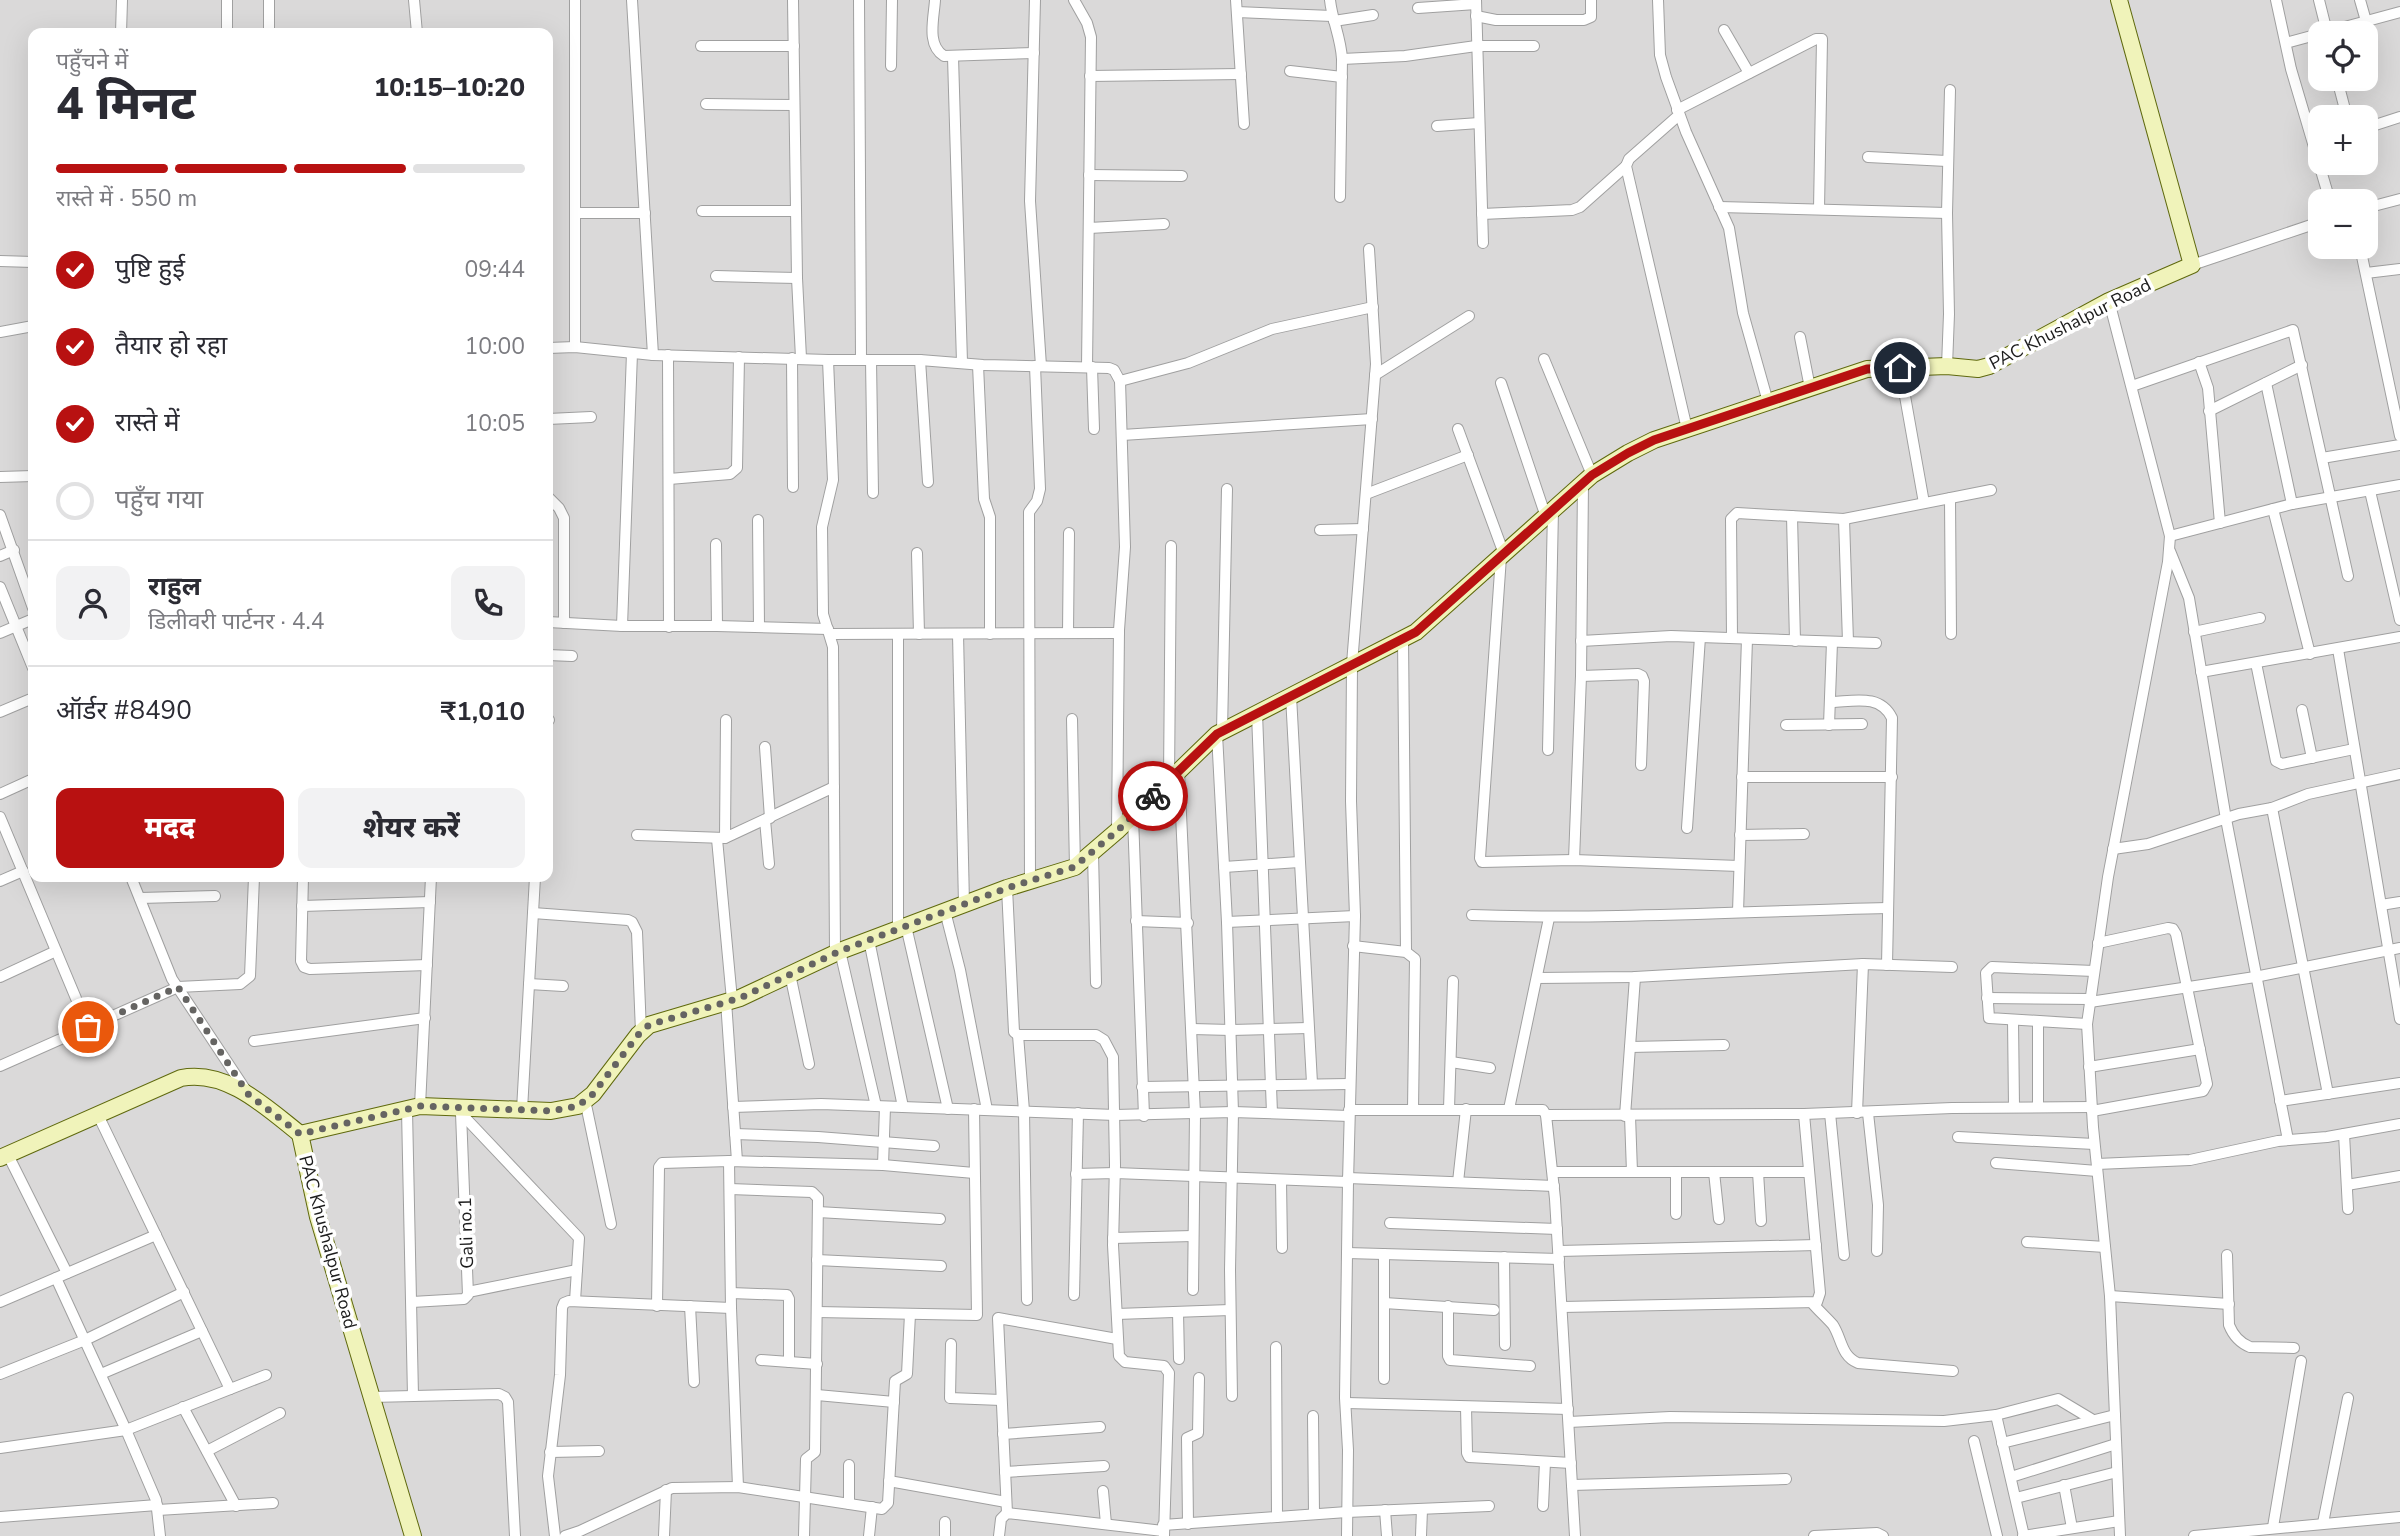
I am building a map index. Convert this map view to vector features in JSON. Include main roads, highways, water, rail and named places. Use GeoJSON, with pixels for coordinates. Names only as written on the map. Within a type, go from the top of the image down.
{"type":"FeatureCollection","features":[{"type":"Feature","properties":{"kind":"main road","name":"PAC Khushalpur Road"},"geometry":{"type":"LineString","coordinates":[[413,1536],[318,1217],[300,1134],[414,1108],[551,1111],[578,1106],[593,1094],[649,1025],[729,1001],[838,952],[1007,888],[1074,867],[1133,817],[1220,732],[1416,632],[1588,479],[1645,444],[1867,369],[1947,366],[1978,369],[1989,366],[2109,301],[2192,265],[2120,0]]}},
{"type":"Feature","properties":{"kind":"main road"},"geometry":{"type":"LineString","coordinates":[[4,1157],[181,1078],[193,1076],[203,1076],[248,1094],[300,1134]]}}]}
